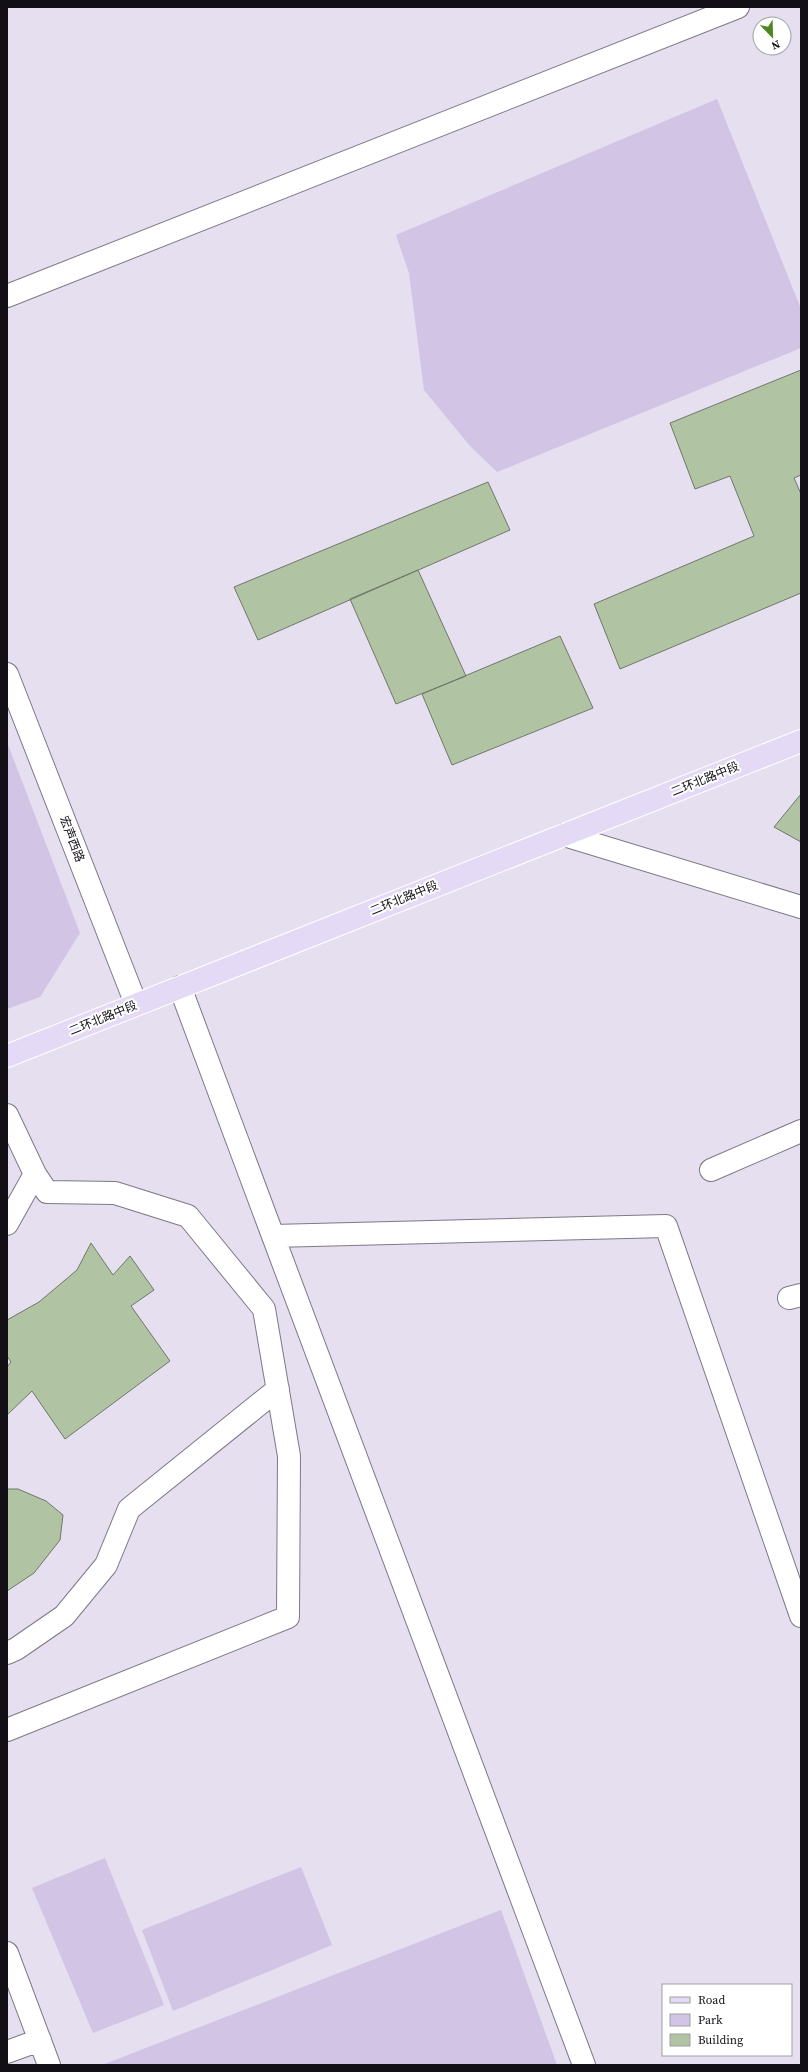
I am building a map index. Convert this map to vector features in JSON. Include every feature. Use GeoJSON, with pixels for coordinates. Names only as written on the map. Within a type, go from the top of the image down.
{"type":"FeatureCollection","features":[{"type":"Feature","properties":{"kind":"main road","name":"二环北路中段"},"geometry":{"type":"LineString","coordinates":[[7,1056],[801,741]]}},
{"type":"Feature","properties":{"kind":"street"},"geometry":{"type":"LineString","coordinates":[[7,296],[738,7]]}},
{"type":"Feature","properties":{"kind":"street","name":"宏声西路"},"geometry":{"type":"LineString","coordinates":[[7,674],[136,1004]]}},
{"type":"Feature","properties":{"kind":"street"},"geometry":{"type":"LineString","coordinates":[[564,835],[801,908]]}},
{"type":"Feature","properties":{"kind":"street"},"geometry":{"type":"LineString","coordinates":[[180,988],[584,2065]]}},
{"type":"Feature","properties":{"kind":"street"},"geometry":{"type":"LineString","coordinates":[[7,1115],[35,1174],[47,1192],[115,1193],[188,1216],[264,1309],[289,1456],[288,1617],[7,1730]]}},
{"type":"Feature","properties":{"kind":"street"},"geometry":{"type":"LineString","coordinates":[[711,1170],[801,1131]]}},
{"type":"Feature","properties":{"kind":"street"},"geometry":{"type":"LineString","coordinates":[[7,1224],[35,1174]]}},
{"type":"Feature","properties":{"kind":"street"},"geometry":{"type":"LineString","coordinates":[[273,1236],[666,1226],[801,1616]]}},
{"type":"Feature","properties":{"kind":"street"},"geometry":{"type":"LineString","coordinates":[[7,1653],[16,1649],[64,1616],[106,1565],[129,1509],[278,1389]]}},
{"type":"Feature","properties":{"kind":"street"},"geometry":{"type":"LineString","coordinates":[[7,1953],[49,2065]]}},
{"type":"Feature","properties":{"kind":"street"},"geometry":{"type":"LineString","coordinates":[[7,2052],[40,2040]]}},
{"type":"Feature","properties":{"kind":"green space"},"geometry":{"type":"Polygon","coordinates":[[[717,99],[801,309],[801,348],[497,472],[470,446],[424,390],[409,273],[396,235],[717,99]]]}},
{"type":"Feature","properties":{"kind":"green space"},"geometry":{"type":"Polygon","coordinates":[[[7,742],[80,933],[40,997],[7,1009],[7,742]]]}},
{"type":"Feature","properties":{"kind":"green space"},"geometry":{"type":"Polygon","coordinates":[[[105,1858],[164,2005],[93,2033],[32,1888],[105,1858]]]}},
{"type":"Feature","properties":{"kind":"green space"},"geometry":{"type":"Polygon","coordinates":[[[301,1867],[332,1945],[173,2011],[142,1930],[301,1867]]]}},
{"type":"Feature","properties":{"kind":"green space"},"geometry":{"type":"Polygon","coordinates":[[[501,1910],[557,2065],[102,2065],[501,1910]]]}},
{"type":"Feature","properties":{"kind":"building"},"geometry":{"type":"Polygon","coordinates":[[[801,370],[801,475],[794,478],[801,494],[801,593],[620,669],[594,604],[754,536],[730,476],[695,489],[670,423],[801,370]]]}},
{"type":"Feature","properties":{"kind":"building"},"geometry":{"type":"Polygon","coordinates":[[[488,482],[510,530],[258,640],[234,587],[488,482]]]}},
{"type":"Feature","properties":{"kind":"building"},"geometry":{"type":"Polygon","coordinates":[[[418,570],[466,676],[396,704],[350,599],[418,570]]]}},
{"type":"Feature","properties":{"kind":"building"},"geometry":{"type":"Polygon","coordinates":[[[560,636],[593,708],[452,765],[422,694],[560,636]]]}},
{"type":"Feature","properties":{"kind":"building"},"geometry":{"type":"Polygon","coordinates":[[[801,794],[801,842],[774,827],[801,794]]]}},
{"type":"Feature","properties":{"kind":"building"},"geometry":{"type":"Polygon","coordinates":[[[91,1243],[113,1275],[130,1256],[154,1290],[131,1306],[170,1361],[65,1439],[32,1391],[7,1415],[7,1367],[11,1362],[7,1356],[7,1320],[39,1302],[77,1270],[91,1243]]]}},
{"type":"Feature","properties":{"kind":"building"},"geometry":{"type":"Polygon","coordinates":[[[7,1489],[18,1489],[46,1501],[63,1515],[60,1540],[34,1573],[7,1591],[7,1489]]]}}]}
